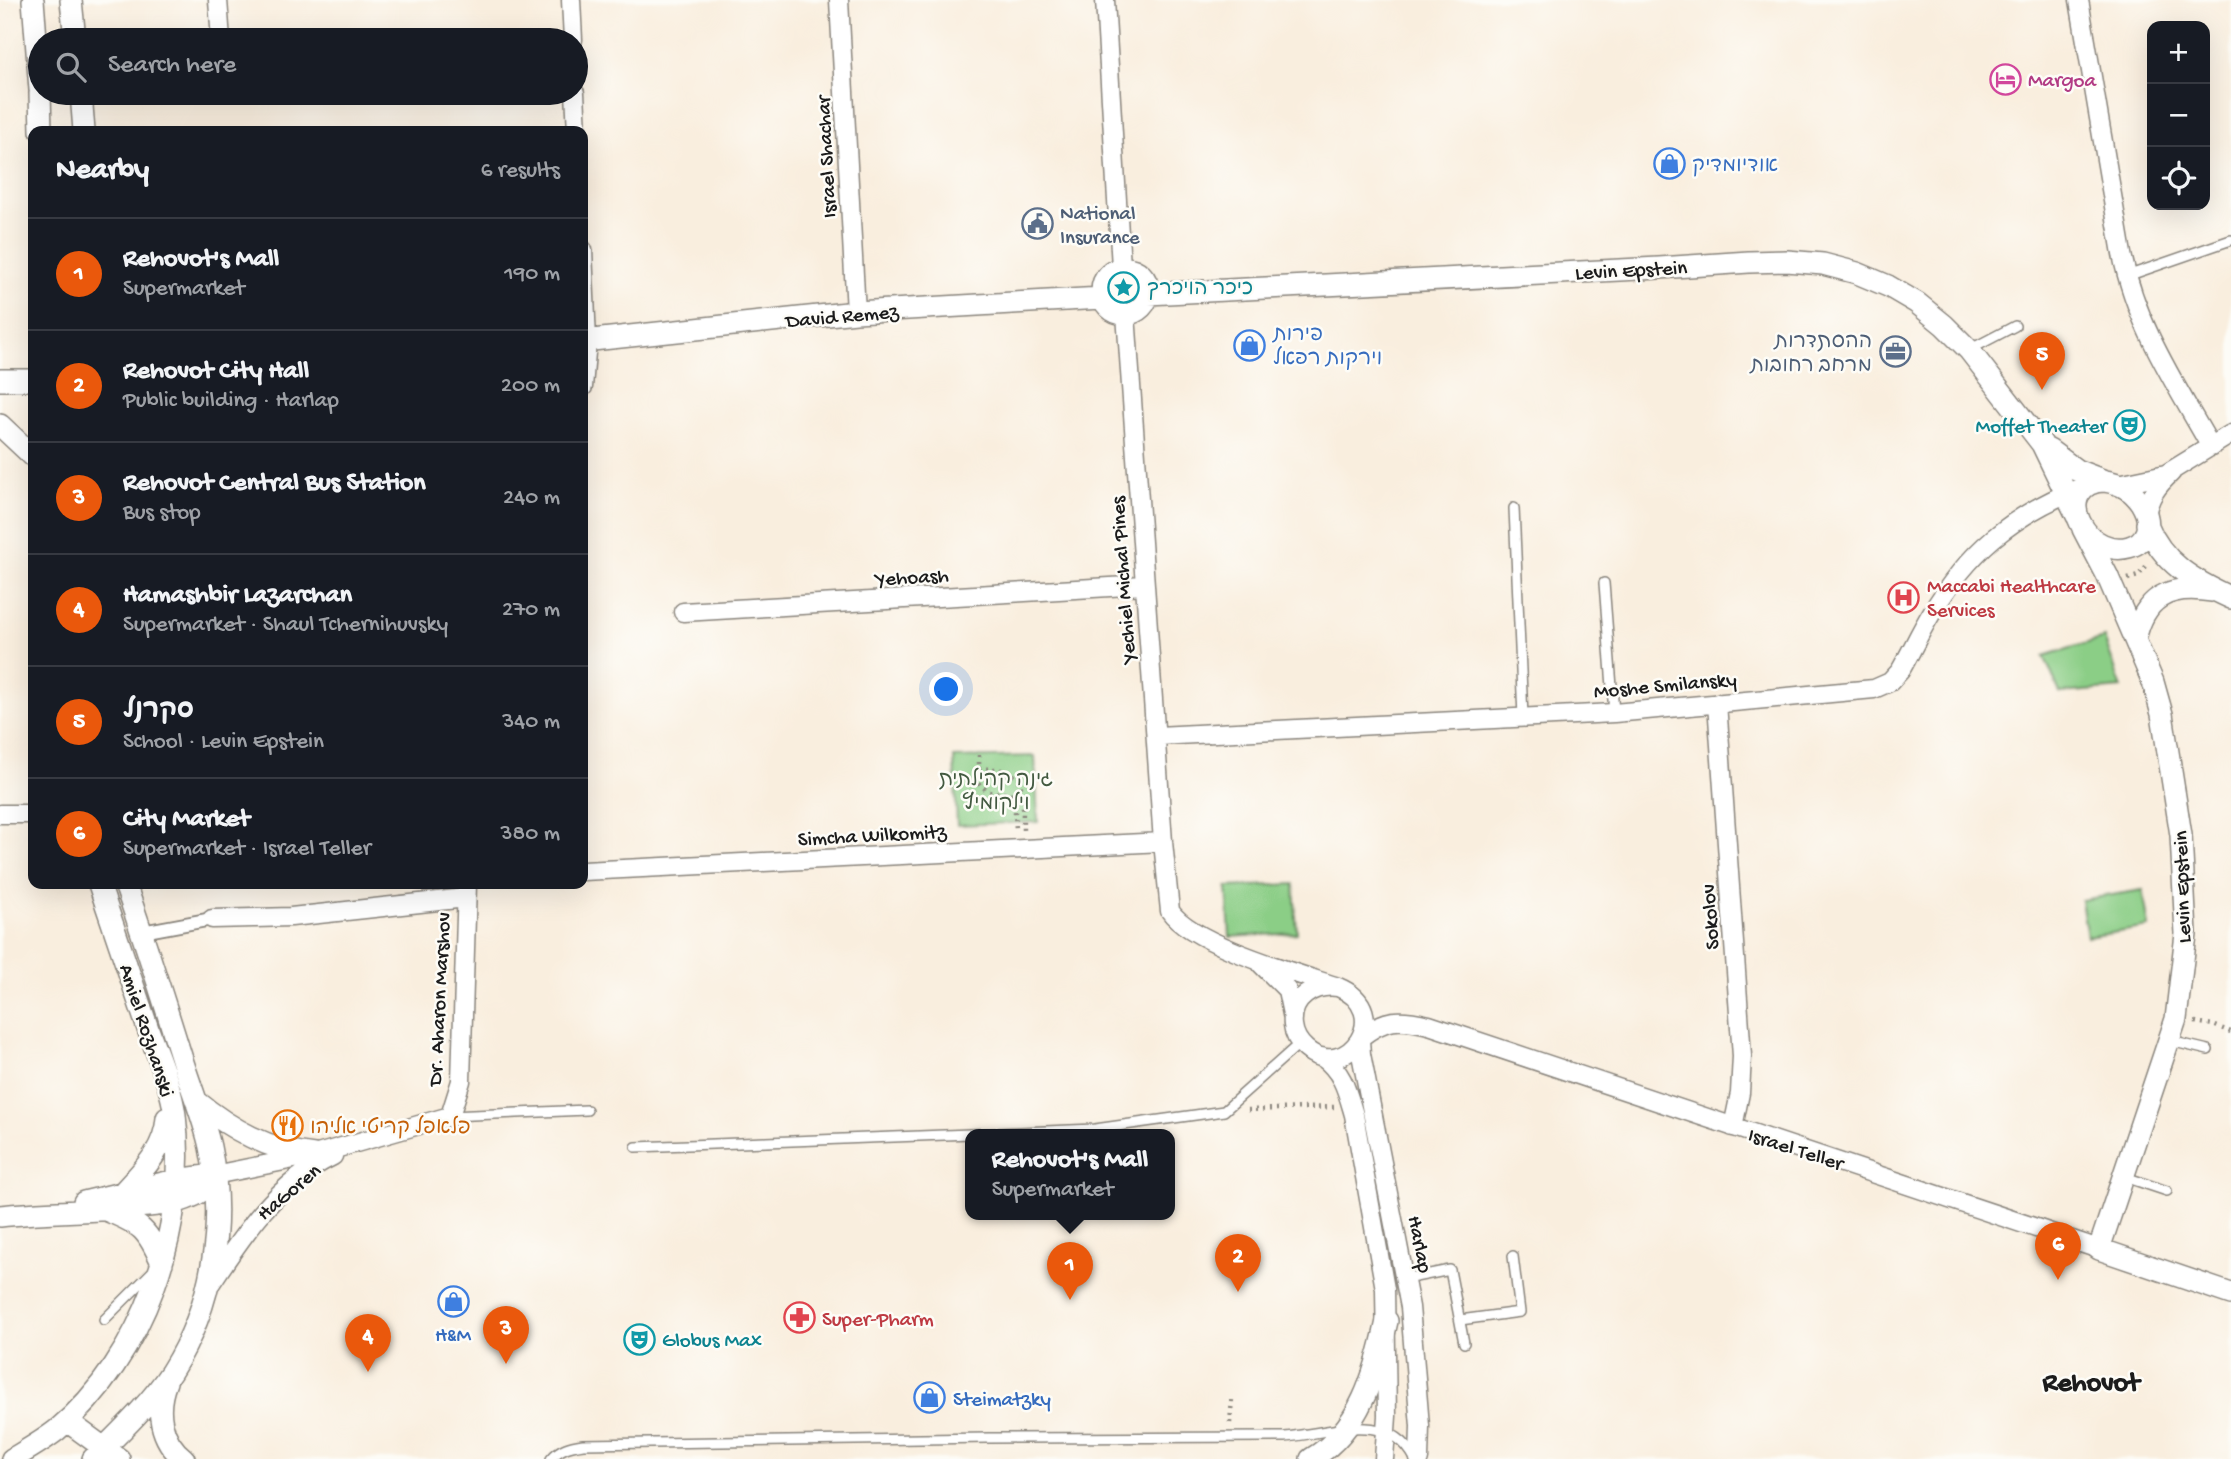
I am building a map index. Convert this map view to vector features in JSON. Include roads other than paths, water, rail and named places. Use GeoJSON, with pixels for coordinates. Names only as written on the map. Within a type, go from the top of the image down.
{"type":"FeatureCollection","features":[{"type":"Feature","properties":{"kind":"street"},"geometry":{"type":"LineString","coordinates":[[33,0],[35,28]]}},
{"type":"Feature","properties":{"kind":"street"},"geometry":{"type":"LineString","coordinates":[[71,0],[74,28]]}},
{"type":"Feature","properties":{"kind":"street"},"geometry":{"type":"LineString","coordinates":[[218,0],[220,28]]}},
{"type":"Feature","properties":{"kind":"street"},"geometry":{"type":"LineString","coordinates":[[571,0],[572,28]]}},
{"type":"Feature","properties":{"kind":"street","name":"Israel Shachar"},"geometry":{"type":"LineString","coordinates":[[839,0],[856,312]]}},
{"type":"Feature","properties":{"kind":"street"},"geometry":{"type":"LineString","coordinates":[[1105,0],[1121,267]]}},
{"type":"Feature","properties":{"kind":"street"},"geometry":{"type":"LineString","coordinates":[[2079,0],[2127,276],[2147,333],[2211,447]]}},
{"type":"Feature","properties":{"kind":"street"},"geometry":{"type":"LineString","coordinates":[[40,105],[41,126]]}},
{"type":"Feature","properties":{"kind":"street"},"geometry":{"type":"LineString","coordinates":[[81,105],[83,126]]}},
{"type":"Feature","properties":{"kind":"street"},"geometry":{"type":"LineString","coordinates":[[576,105],[577,126]]}},
{"type":"Feature","properties":{"kind":"street","name":"Levin Epstein"},"geometry":{"type":"LineString","coordinates":[[1148,294],[1787,261],[1823,264],[1888,286],[1917,303],[1944,325],[1969,350],[2042,444],[2094,486]]}},
{"type":"Feature","properties":{"kind":"street"},"geometry":{"type":"LineString","coordinates":[[1121,267],[1128,267],[1141,274],[1148,287],[1148,294],[1141,308],[1126,314],[1111,310],[1102,298],[1103,282],[1107,275],[1121,267]]}},
{"type":"Feature","properties":{"kind":"street","name":"David Remez"},"geometry":{"type":"LineString","coordinates":[[588,341],[856,312],[1102,298]]}},
{"type":"Feature","properties":{"kind":"street","name":"Yechiel Michal Pines"},"geometry":{"type":"LineString","coordinates":[[1126,314],[1163,842]]}},
{"type":"Feature","properties":{"kind":"street"},"geometry":{"type":"LineString","coordinates":[[0,380],[28,380]]}},
{"type":"Feature","properties":{"kind":"street"},"geometry":{"type":"LineString","coordinates":[[0,425],[28,451]]}},
{"type":"Feature","properties":{"kind":"street"},"geometry":{"type":"LineString","coordinates":[[2224,595],[2180,570],[2160,550],[2147,520],[2137,498],[2094,486],[2076,500],[2080,522],[2098,543],[2111,549],[2124,549],[2141,541],[2147,520],[2147,506],[2153,494],[2173,471],[2231,434]]}},
{"type":"Feature","properties":{"kind":"street","name":"Levin Epstein"},"geometry":{"type":"LineString","coordinates":[[2042,444],[2094,486]]}},
{"type":"Feature","properties":{"kind":"street","name":"Moshe Smilansky"},"geometry":{"type":"LineString","coordinates":[[1157,736],[1614,713],[1868,690],[1885,685],[1900,671],[1949,586],[1976,554],[2004,528],[2023,515],[2094,486],[2153,478],[2173,471]]}},
{"type":"Feature","properties":{"kind":"street","name":"Levin Epstein"},"geometry":{"type":"LineString","coordinates":[[2080,522],[2112,585],[2153,682],[2162,714],[2181,835],[2186,934],[2176,1019],[2170,1041],[2099,1249]]}},
{"type":"Feature","properties":{"kind":"street","name":"Yehoash"},"geometry":{"type":"LineString","coordinates":[[683,612],[1144,585]]}},
{"type":"Feature","properties":{"kind":"street"},"geometry":{"type":"LineString","coordinates":[[2135,640],[2144,613],[2161,596],[2184,589],[2224,595]]}},
{"type":"Feature","properties":{"kind":"street","name":"Sokolov"},"geometry":{"type":"LineString","coordinates":[[1717,703],[1742,1056],[1740,1094],[1733,1127]]}},
{"type":"Feature","properties":{"kind":"street"},"geometry":{"type":"LineString","coordinates":[[0,814],[28,813]]}},
{"type":"Feature","properties":{"kind":"street"},"geometry":{"type":"LineString","coordinates":[[1163,842],[1168,904],[1175,919],[1191,930],[1252,958],[1349,991],[1363,1009],[1365,1020],[1361,1038],[1348,1052],[1340,1056],[1322,1057],[1311,1053],[1300,1043],[1294,1029],[1287,990],[1252,958]]}},
{"type":"Feature","properties":{"kind":"street","name":"Simcha Wilkomitz"},"geometry":{"type":"LineString","coordinates":[[588,872],[1163,842]]}},
{"type":"Feature","properties":{"kind":"street","name":"Amiel Rozhanski"},"geometry":{"type":"LineString","coordinates":[[12,1459],[55,1432],[67,1421],[88,1398],[130,1341],[144,1314],[162,1262],[173,1203],[176,1180],[174,1115],[167,1084],[101,889]]}},
{"type":"Feature","properties":{"kind":"street","name":"Amiel Rozhanski"},"geometry":{"type":"LineString","coordinates":[[127,889],[196,1101],[210,1149],[214,1175],[215,1238],[208,1287],[192,1331],[170,1373]]}},
{"type":"Feature","properties":{"kind":"street"},"geometry":{"type":"LineString","coordinates":[[142,932],[212,919],[291,917],[466,891]]}},
{"type":"Feature","properties":{"kind":"street","name":"Dr. Aharon Marshov"},"geometry":{"type":"LineString","coordinates":[[450,1116],[461,1081],[466,891]]}},
{"type":"Feature","properties":{"kind":"street"},"geometry":{"type":"LineString","coordinates":[[1293,1019],[1295,1009],[1307,992],[1327,985],[1338,987]]}},
{"type":"Feature","properties":{"kind":"street","name":"Israel Teller"},"geometry":{"type":"LineString","coordinates":[[1361,1038],[1384,1021],[1429,1025],[2231,1294]]}},
{"type":"Feature","properties":{"kind":"street","name":"Harlap"},"geometry":{"type":"LineString","coordinates":[[1361,1038],[1360,1054],[1405,1279],[1416,1364],[1420,1426],[1417,1459]]}},
{"type":"Feature","properties":{"kind":"street","name":"Harlap"},"geometry":{"type":"LineString","coordinates":[[1322,1057],[1334,1065],[1342,1076],[1352,1106],[1385,1289],[1387,1432],[1384,1459]]}},
{"type":"Feature","properties":{"kind":"street"},"geometry":{"type":"LineString","coordinates":[[123,1192],[150,1162],[163,1140],[168,1110],[167,1084]]}},
{"type":"Feature","properties":{"kind":"street"},"geometry":{"type":"LineString","coordinates":[[196,1101],[228,1125],[255,1140],[278,1149],[314,1155]]}},
{"type":"Feature","properties":{"kind":"street","name":"HaGoren"},"geometry":{"type":"LineString","coordinates":[[44,1211],[176,1180],[314,1155],[450,1116]]}},
{"type":"Feature","properties":{"kind":"street","name":"HaGoren"},"geometry":{"type":"LineString","coordinates":[[208,1287],[260,1212],[302,1175],[358,1143]]}},
{"type":"Feature","properties":{"kind":"street"},"geometry":{"type":"LineString","coordinates":[[0,1216],[173,1203],[199,1193],[208,1186],[214,1175]]}},
{"type":"Feature","properties":{"kind":"street"},"geometry":{"type":"LineString","coordinates":[[106,1210],[138,1224],[153,1243],[162,1262]]}},
{"type":"Feature","properties":{"kind":"street"},"geometry":{"type":"LineString","coordinates":[[1311,1459],[1333,1444],[1346,1428],[1369,1386],[1387,1321]]}},
{"type":"Feature","properties":{"kind":"street"},"geometry":{"type":"LineString","coordinates":[[67,1421],[105,1455],[170,1373]]}},
{"type":"Feature","properties":{"kind":"street"},"geometry":{"type":"LineString","coordinates":[[170,1373],[161,1399],[161,1426],[166,1438],[184,1459]]}},
{"type":"Feature","properties":{"kind":"street"},"geometry":{"type":"LineString","coordinates":[[67,1421],[84,1459]]}},
{"type":"Feature","properties":{"kind":"lane"},"geometry":{"type":"LineString","coordinates":[[2127,276],[2231,240]]}},
{"type":"Feature","properties":{"kind":"lane"},"geometry":{"type":"LineString","coordinates":[[1969,350],[2015,326]]}},
{"type":"Feature","properties":{"kind":"lane"},"geometry":{"type":"LineString","coordinates":[[1514,508],[1523,717]]}},
{"type":"Feature","properties":{"kind":"lane"},"geometry":{"type":"LineString","coordinates":[[1604,583],[1614,713]]}},
{"type":"Feature","properties":{"kind":"lane"},"geometry":{"type":"LineString","coordinates":[[2170,1041],[2208,1050]]}},
{"type":"Feature","properties":{"kind":"lane"},"geometry":{"type":"LineString","coordinates":[[1095,1129],[1223,1111],[1300,1043]]}},
{"type":"Feature","properties":{"kind":"lane"},"geometry":{"type":"LineString","coordinates":[[450,1116],[587,1110]]}},
{"type":"Feature","properties":{"kind":"lane"},"geometry":{"type":"LineString","coordinates":[[636,1147],[965,1134]]}},
{"type":"Feature","properties":{"kind":"lane"},"geometry":{"type":"LineString","coordinates":[[2125,1177],[2167,1191]]}},
{"type":"Feature","properties":{"kind":"lane"},"geometry":{"type":"LineString","coordinates":[[1460,1320],[1520,1312],[1513,1256]]}},
{"type":"Feature","properties":{"kind":"lane"},"geometry":{"type":"LineString","coordinates":[[104,1320],[162,1262]]}},
{"type":"Feature","properties":{"kind":"lane"},"geometry":{"type":"LineString","coordinates":[[1405,1279],[1450,1270],[1464,1343]]}},
{"type":"Feature","properties":{"kind":"lane"},"geometry":{"type":"LineString","coordinates":[[551,1459],[557,1452],[583,1444],[1000,1438],[1273,1438],[1310,1436],[1346,1428],[1373,1428],[1387,1432],[1404,1442],[1417,1459]]}},
{"type":"Feature","properties":{"kind":"place","name":"Margoa"},"geometry":{"type":"Point","coordinates":[2005,79]}},
{"type":"Feature","properties":{"kind":"place","name":"אודיומדיק"},"geometry":{"type":"Point","coordinates":[1669,164]}},
{"type":"Feature","properties":{"kind":"place","name":"National Insurance"},"geometry":{"type":"Point","coordinates":[1037,224]}},
{"type":"Feature","properties":{"kind":"place","name":"כיכר הויכרך"},"geometry":{"type":"Point","coordinates":[1124,287]}},
{"type":"Feature","properties":{"kind":"place","name":"פירות וירקות רפאל"},"geometry":{"type":"Point","coordinates":[1250,345]}},
{"type":"Feature","properties":{"kind":"place","name":"ההסתדרות מרחב רחובות"},"geometry":{"type":"Point","coordinates":[1895,352]}},
{"type":"Feature","properties":{"kind":"place","name":"סקרנל"},"geometry":{"type":"Point","coordinates":[2042,390]}},
{"type":"Feature","properties":{"kind":"place","name":"Moffet Theater"},"geometry":{"type":"Point","coordinates":[2130,425]}},
{"type":"Feature","properties":{"kind":"place","name":"Maccabi Healthcare Services"},"geometry":{"type":"Point","coordinates":[1904,597]}},
{"type":"Feature","properties":{"kind":"place","name":"פלאפל קריטי אליהו"},"geometry":{"type":"Point","coordinates":[287,1126]}},
{"type":"Feature","properties":{"kind":"place","name":"City Market"},"geometry":{"type":"Point","coordinates":[2058,1280]}},
{"type":"Feature","properties":{"kind":"place","name":"Rehovot City Hall"},"geometry":{"type":"Point","coordinates":[1238,1292]}},
{"type":"Feature","properties":{"kind":"place","name":"Rehovot's Mall"},"geometry":{"type":"Point","coordinates":[1070,1300]}},
{"type":"Feature","properties":{"kind":"place","name":"H&M"},"geometry":{"type":"Point","coordinates":[453,1302]}},
{"type":"Feature","properties":{"kind":"place","name":"Super-Pharm"},"geometry":{"type":"Point","coordinates":[799,1318]}},
{"type":"Feature","properties":{"kind":"place","name":"Globus Max"},"geometry":{"type":"Point","coordinates":[639,1339]}},
{"type":"Feature","properties":{"kind":"place","name":"Rehovot Central Bus Station"},"geometry":{"type":"Point","coordinates":[506,1364]}},
{"type":"Feature","properties":{"kind":"place","name":"Hamashbir Lazarchan"},"geometry":{"type":"Point","coordinates":[368,1372]}},
{"type":"Feature","properties":{"kind":"place","name":"Steimatzky"},"geometry":{"type":"Point","coordinates":[930,1398]}},
{"type":"Feature","properties":{"kind":"district","name":"Rehovot"},"geometry":{"type":"Point","coordinates":[2091,1380]}},
{"type":"Feature","properties":{"kind":"park label","name":"גינה קהילתית וילקומיץ"},"geometry":{"type":"Point","coordinates":[996,790]}}]}
